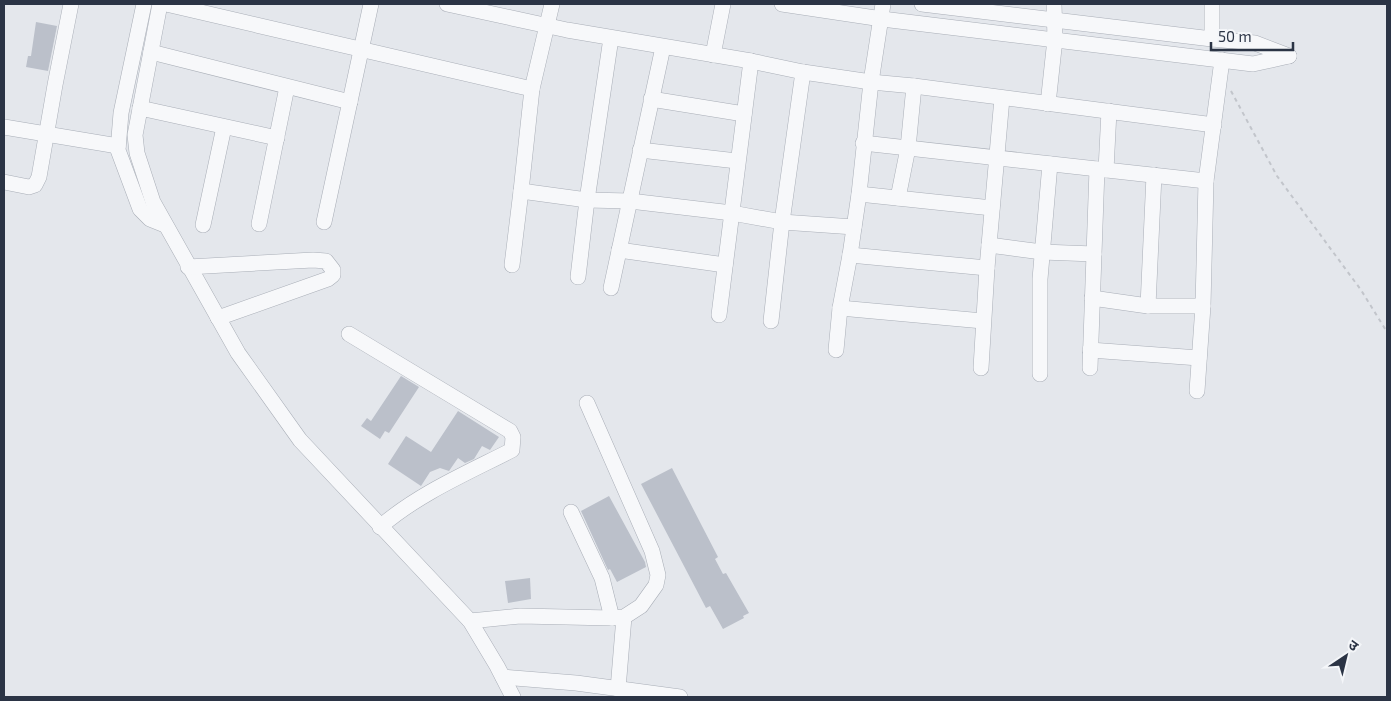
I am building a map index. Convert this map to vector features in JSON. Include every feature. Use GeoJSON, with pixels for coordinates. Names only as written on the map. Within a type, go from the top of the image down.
{"type":"FeatureCollection","features":[{"type":"Feature","properties":{"kind":"street"},"geometry":{"type":"LineString","coordinates":[[4,182],[29,187],[35,185],[39,177],[71,4]]}},
{"type":"Feature","properties":{"kind":"street"},"geometry":{"type":"LineString","coordinates":[[144,4],[121,113],[118,150],[140,209],[150,219],[165,225]]}},
{"type":"Feature","properties":{"kind":"street"},"geometry":{"type":"LineString","coordinates":[[160,4],[135,135],[137,153],[153,202],[238,354],[300,440],[470,621],[513,697]]}},
{"type":"Feature","properties":{"kind":"street"},"geometry":{"type":"LineString","coordinates":[[166,4],[532,89]]}},
{"type":"Feature","properties":{"kind":"street"},"geometry":{"type":"LineString","coordinates":[[324,222],[371,4]]}},
{"type":"Feature","properties":{"kind":"street"},"geometry":{"type":"LineString","coordinates":[[447,4],[546,26],[751,61],[803,72],[1214,125]]}},
{"type":"Feature","properties":{"kind":"street"},"geometry":{"type":"LineString","coordinates":[[512,265],[532,89],[552,4]]}},
{"type":"Feature","properties":{"kind":"street"},"geometry":{"type":"LineString","coordinates":[[713,55],[723,4]]}},
{"type":"Feature","properties":{"kind":"street"},"geometry":{"type":"LineString","coordinates":[[782,4],[883,11],[1221,67],[1253,64],[1288,56],[1255,43],[922,4]]}},
{"type":"Feature","properties":{"kind":"street"},"geometry":{"type":"LineString","coordinates":[[1048,104],[1055,39],[1054,4]]}},
{"type":"Feature","properties":{"kind":"street"},"geometry":{"type":"LineString","coordinates":[[1212,4],[1212,39]]}},
{"type":"Feature","properties":{"kind":"street"},"geometry":{"type":"LineString","coordinates":[[836,350],[840,308],[859,194],[871,82],[883,11]]}},
{"type":"Feature","properties":{"kind":"street"},"geometry":{"type":"LineString","coordinates":[[578,278],[587,200],[611,38]]}},
{"type":"Feature","properties":{"kind":"street"},"geometry":{"type":"LineString","coordinates":[[611,288],[663,47]]}},
{"type":"Feature","properties":{"kind":"street"},"geometry":{"type":"LineString","coordinates":[[151,52],[350,102]]}},
{"type":"Feature","properties":{"kind":"street"},"geometry":{"type":"LineString","coordinates":[[718,315],[751,61]]}},
{"type":"Feature","properties":{"kind":"street"},"geometry":{"type":"LineString","coordinates":[[1197,391],[1203,306],[1206,180],[1221,67]]}},
{"type":"Feature","properties":{"kind":"street"},"geometry":{"type":"LineString","coordinates":[[770,321],[803,72]]}},
{"type":"Feature","properties":{"kind":"street"},"geometry":{"type":"LineString","coordinates":[[259,224],[287,86]]}},
{"type":"Feature","properties":{"kind":"street"},"geometry":{"type":"LineString","coordinates":[[898,198],[908,148],[914,86]]}},
{"type":"Feature","properties":{"kind":"street"},"geometry":{"type":"LineString","coordinates":[[981,368],[987,268],[1002,98]]}},
{"type":"Feature","properties":{"kind":"street"},"geometry":{"type":"LineString","coordinates":[[651,99],[744,114]]}},
{"type":"Feature","properties":{"kind":"street"},"geometry":{"type":"LineString","coordinates":[[140,108],[277,138]]}},
{"type":"Feature","properties":{"kind":"street"},"geometry":{"type":"LineString","coordinates":[[1090,368],[1094,254],[1101,169],[1109,111]]}},
{"type":"Feature","properties":{"kind":"street"},"geometry":{"type":"LineString","coordinates":[[4,127],[118,146]]}},
{"type":"Feature","properties":{"kind":"street"},"geometry":{"type":"LineString","coordinates":[[203,225],[224,127]]}},
{"type":"Feature","properties":{"kind":"street"},"geometry":{"type":"LineString","coordinates":[[863,143],[1206,180]]}},
{"type":"Feature","properties":{"kind":"street"},"geometry":{"type":"LineString","coordinates":[[640,150],[737,161]]}},
{"type":"Feature","properties":{"kind":"street"},"geometry":{"type":"LineString","coordinates":[[1040,374],[1040,278],[1050,164]]}},
{"type":"Feature","properties":{"kind":"street"},"geometry":{"type":"LineString","coordinates":[[1148,306],[1154,175]]}},
{"type":"Feature","properties":{"kind":"street"},"geometry":{"type":"LineString","coordinates":[[521,191],[587,200],[630,200],[732,213],[782,222],[854,227]]}},
{"type":"Feature","properties":{"kind":"street"},"geometry":{"type":"LineString","coordinates":[[859,194],[992,208]]}},
{"type":"Feature","properties":{"kind":"street"},"geometry":{"type":"LineString","coordinates":[[989,245],[1042,252],[1094,254]]}},
{"type":"Feature","properties":{"kind":"street"},"geometry":{"type":"LineString","coordinates":[[619,250],[725,265]]}},
{"type":"Feature","properties":{"kind":"street"},"geometry":{"type":"LineString","coordinates":[[850,254],[987,268]]}},
{"type":"Feature","properties":{"kind":"street"},"geometry":{"type":"LineString","coordinates":[[188,266],[313,260],[326,261],[333,270],[333,274],[328,279],[218,318]]}},
{"type":"Feature","properties":{"kind":"street"},"geometry":{"type":"LineString","coordinates":[[1092,298],[1148,306],[1203,306]]}},
{"type":"Feature","properties":{"kind":"street"},"geometry":{"type":"LineString","coordinates":[[840,308],[984,321]]}},
{"type":"Feature","properties":{"kind":"street"},"geometry":{"type":"LineString","coordinates":[[349,334],[510,431],[514,437],[512,450],[421,498],[391,517],[380,527]]}},
{"type":"Feature","properties":{"kind":"street"},"geometry":{"type":"LineString","coordinates":[[1090,350],[1199,358]]}},
{"type":"Feature","properties":{"kind":"street"},"geometry":{"type":"LineString","coordinates":[[470,621],[520,616],[618,618],[642,606],[656,585],[658,575],[652,551],[586,403]]}},
{"type":"Feature","properties":{"kind":"street"},"geometry":{"type":"LineString","coordinates":[[571,512],[602,578],[618,618],[618,689]]}},
{"type":"Feature","properties":{"kind":"street"},"geometry":{"type":"LineString","coordinates":[[502,677],[576,683],[680,697]]}},
{"type":"Feature","properties":{"kind":"path"},"geometry":{"type":"LineString","coordinates":[[1221,67],[1278,176],[1361,290],[1387,332]]}},
{"type":"Feature","properties":{"kind":"building"},"geometry":{"type":"Polygon","coordinates":[[[36,22],[57,26],[48,71],[26,67],[28,56],[31,56],[36,22]]]}},
{"type":"Feature","properties":{"kind":"building"},"geometry":{"type":"Polygon","coordinates":[[[401,376],[419,387],[389,433],[385,431],[380,439],[361,426],[367,418],[371,421],[401,376]]]}},
{"type":"Feature","properties":{"kind":"building"},"geometry":{"type":"Polygon","coordinates":[[[458,411],[499,437],[490,450],[482,446],[474,459],[465,463],[458,458],[449,471],[440,468],[430,472],[421,486],[388,464],[406,436],[431,452],[458,411]]]}},
{"type":"Feature","properties":{"kind":"building"},"geometry":{"type":"Polygon","coordinates":[[[672,468],[718,557],[715,559],[723,574],[726,573],[749,613],[743,616],[744,618],[723,629],[710,606],[706,608],[641,484],[672,468]]]}},
{"type":"Feature","properties":{"kind":"building"},"geometry":{"type":"Polygon","coordinates":[[[609,496],[646,567],[617,582],[610,569],[608,570],[581,511],[609,496]]]}},
{"type":"Feature","properties":{"kind":"building"},"geometry":{"type":"Polygon","coordinates":[[[530,578],[531,599],[508,603],[505,581],[530,578]]]}}]}
